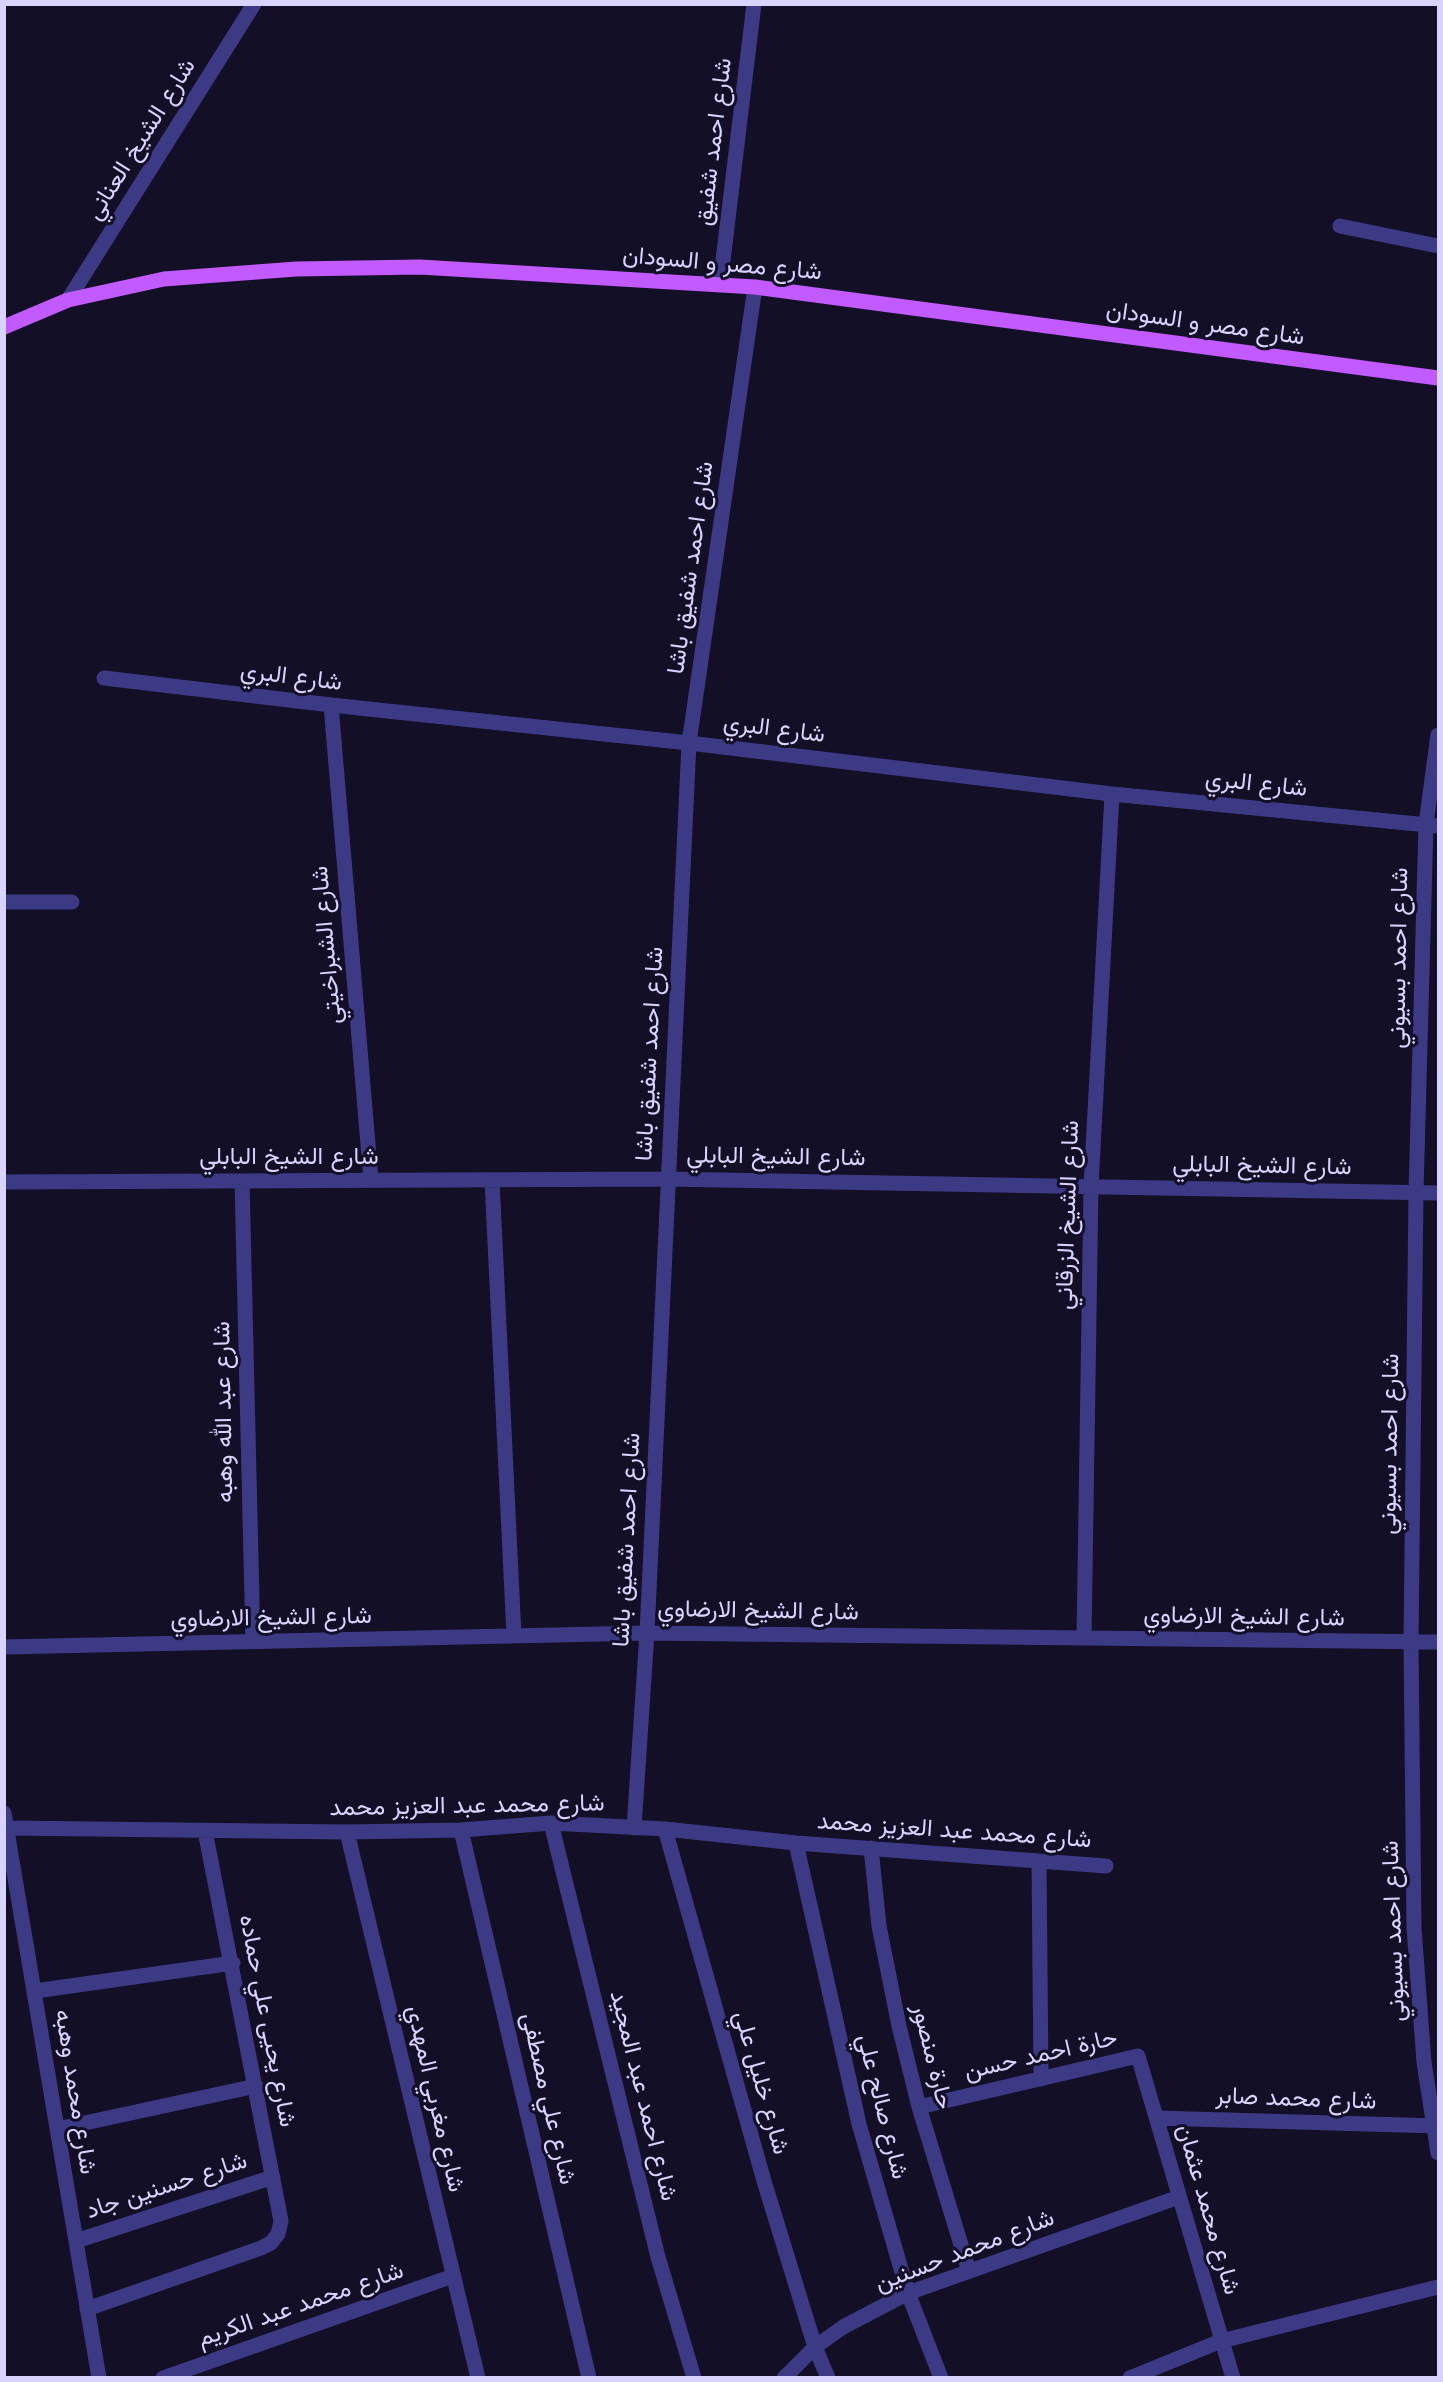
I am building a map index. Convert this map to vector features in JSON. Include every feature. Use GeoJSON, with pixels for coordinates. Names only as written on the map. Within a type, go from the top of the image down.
{"type":"FeatureCollection","features":[{"type":"Feature","properties":{"kind":"main road","name":"شارع مصر و السودان"},"geometry":{"type":"LineString","coordinates":[[4,327],[68,300],[164,279],[296,269],[420,267],[755,287],[1438,378]]}},
{"type":"Feature","properties":{"kind":"street","name":"شارع الشيخ العناني"},"geometry":{"type":"LineString","coordinates":[[68,300],[254,4]]}},
{"type":"Feature","properties":{"kind":"street","name":"شارع احمد شفيق"},"geometry":{"type":"LineString","coordinates":[[720,285],[754,4]]}},
{"type":"Feature","properties":{"kind":"street"},"geometry":{"type":"LineString","coordinates":[[1340,226],[1438,246]]}},
{"type":"Feature","properties":{"kind":"street","name":"شارع احمد شفيق باشا"},"geometry":{"type":"LineString","coordinates":[[634,1828],[647,1633],[689,743],[755,287]]}},
{"type":"Feature","properties":{"kind":"street","name":"شارع البري"},"geometry":{"type":"LineString","coordinates":[[104,678],[689,743],[1112,794],[1432,825]]}},
{"type":"Feature","properties":{"kind":"street","name":"شارع الشبراخيتي"},"geometry":{"type":"LineString","coordinates":[[331,705],[371,1180]]}},
{"type":"Feature","properties":{"kind":"street","name":"شارع احمد بسيوني"},"geometry":{"type":"LineString","coordinates":[[1438,735],[1416,1192],[1411,1642],[1414,1928],[1424,2062],[1436,2126],[1438,2152]]}},
{"type":"Feature","properties":{"kind":"street","name":"شارع الشيخ الزرقاني"},"geometry":{"type":"LineString","coordinates":[[1084,1638],[1091,1186],[1112,794]]}},
{"type":"Feature","properties":{"kind":"street"},"geometry":{"type":"LineString","coordinates":[[4,902],[72,902]]}},
{"type":"Feature","properties":{"kind":"street","name":"شارع الشيخ البابلي"},"geometry":{"type":"LineString","coordinates":[[4,1182],[667,1179],[1438,1192]]}},
{"type":"Feature","properties":{"kind":"street"},"geometry":{"type":"LineString","coordinates":[[492,1180],[514,1636]]}},
{"type":"Feature","properties":{"kind":"street","name":"شارع عبد الله وهبه"},"geometry":{"type":"LineString","coordinates":[[242,1181],[254,1642]]}},
{"type":"Feature","properties":{"kind":"street","name":"شارع الشيخ الارضاوي"},"geometry":{"type":"LineString","coordinates":[[4,1647],[647,1633],[1438,1642]]}},
{"type":"Feature","properties":{"kind":"street","name":"شارع محمد عبد العزيز محمد"},"geometry":{"type":"LineString","coordinates":[[6,1821],[206,1831],[347,1832],[461,1830],[551,1823],[665,1829],[796,1843],[1106,1866]]}},
{"type":"Feature","properties":{"kind":"street","name":"شارع محمد وهبه"},"geometry":{"type":"LineString","coordinates":[[6,1821],[99,2378]]}},
{"type":"Feature","properties":{"kind":"street","name":"شارع احمد عبد المجيد"},"geometry":{"type":"LineString","coordinates":[[551,1823],[658,2257],[694,2378]]}},
{"type":"Feature","properties":{"kind":"street","name":"شارع خليل علي"},"geometry":{"type":"LineString","coordinates":[[665,1829],[764,2181],[815,2347],[828,2378]]}},
{"type":"Feature","properties":{"kind":"street","name":"شارع علي مصطفى"},"geometry":{"type":"LineString","coordinates":[[461,1830],[589,2378]]}},
{"type":"Feature","properties":{"kind":"street","name":"شارع يحيى علي حماده"},"geometry":{"type":"LineString","coordinates":[[87,2309],[261,2248],[271,2243],[278,2234],[281,2221],[273,2176],[206,1831]]}},
{"type":"Feature","properties":{"kind":"street","name":"شارع مغربي المهدي"},"geometry":{"type":"LineString","coordinates":[[347,1832],[478,2378]]}},
{"type":"Feature","properties":{"kind":"street","name":"شارع صالح علي"},"geometry":{"type":"LineString","coordinates":[[796,1843],[859,2124],[908,2293],[941,2378]]}},
{"type":"Feature","properties":{"kind":"street","name":"حارة منصور"},"geometry":{"type":"LineString","coordinates":[[871,1848],[879,1926],[899,2026],[919,2107],[969,2271]]}},
{"type":"Feature","properties":{"kind":"street"},"geometry":{"type":"LineString","coordinates":[[1039,1861],[1041,2079]]}},
{"type":"Feature","properties":{"kind":"street"},"geometry":{"type":"LineString","coordinates":[[34,1991],[233,1963]]}},
{"type":"Feature","properties":{"kind":"street","name":"حارة احمد حسن"},"geometry":{"type":"LineString","coordinates":[[919,2107],[1138,2056]]}},
{"type":"Feature","properties":{"kind":"street","name":"شارع محمد عثمان"},"geometry":{"type":"LineString","coordinates":[[1138,2056],[1233,2378]]}},
{"type":"Feature","properties":{"kind":"street"},"geometry":{"type":"LineString","coordinates":[[57,2129],[256,2086]]}},
{"type":"Feature","properties":{"kind":"street","name":"شارع محمد صابر"},"geometry":{"type":"LineString","coordinates":[[1157,2118],[1436,2126]]}},
{"type":"Feature","properties":{"kind":"street","name":"شارع حسنين جاد"},"geometry":{"type":"LineString","coordinates":[[76,2241],[273,2176]]}},
{"type":"Feature","properties":{"kind":"street","name":"شارع محمد حسنين"},"geometry":{"type":"LineString","coordinates":[[784,2378],[815,2347],[843,2327],[908,2293],[1179,2196]]}},
{"type":"Feature","properties":{"kind":"street","name":"شارع محمد عبد الكريم"},"geometry":{"type":"LineString","coordinates":[[163,2378],[453,2276]]}},
{"type":"Feature","properties":{"kind":"street"},"geometry":{"type":"LineString","coordinates":[[1130,2378],[1221,2341],[1438,2287]]}}]}
